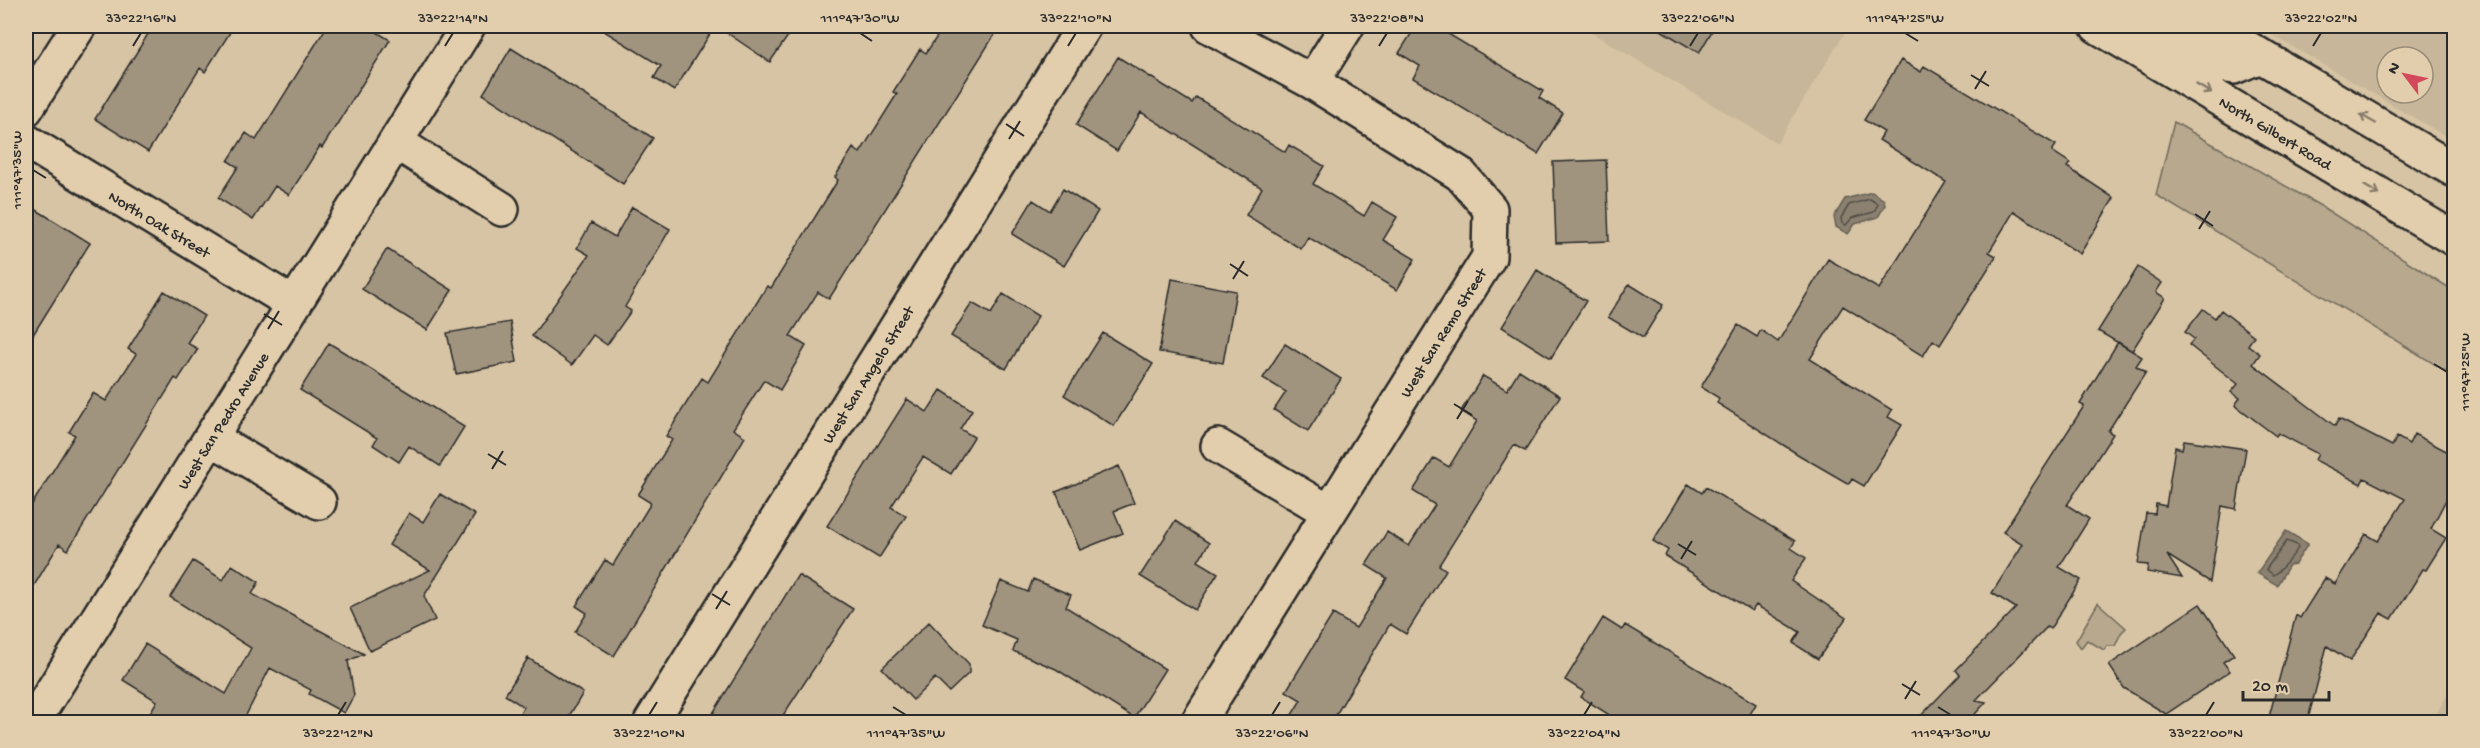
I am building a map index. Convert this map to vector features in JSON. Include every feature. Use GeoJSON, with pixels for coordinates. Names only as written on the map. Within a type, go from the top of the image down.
{"type":"FeatureCollection","features":[{"type":"Feature","properties":{"kind":"street"},"geometry":{"type":"LineString","coordinates":[[26,110],[79,26]]}},
{"type":"Feature","properties":{"kind":"street","name":"West San Pedro Avenue"},"geometry":{"type":"LineString","coordinates":[[33,723],[468,26]]}},
{"type":"Feature","properties":{"kind":"street","name":"West San Angelo Street"},"geometry":{"type":"LineString","coordinates":[[651,723],[1084,26]]}},
{"type":"Feature","properties":{"kind":"street"},"geometry":{"type":"LineString","coordinates":[[1209,26],[1312,82],[1347,26]]}},
{"type":"Feature","properties":{"kind":"street","name":"North Gilbert Road"},"geometry":{"type":"LineString","coordinates":[[2097,26],[2454,239]]}},
{"type":"Feature","properties":{"kind":"street"},"geometry":{"type":"LineString","coordinates":[[2153,26],[2214,64],[2234,67],[2260,56]]}},
{"type":"Feature","properties":{"kind":"street"},"geometry":{"type":"LineString","coordinates":[[2210,26],[2454,170]]}},
{"type":"Feature","properties":{"kind":"street","name":"West San Remo Street"},"geometry":{"type":"LineString","coordinates":[[1198,723],[1489,256],[1490,209],[1460,174],[1312,82]]}},
{"type":"Feature","properties":{"kind":"street","name":"North Oak Street"},"geometry":{"type":"LineString","coordinates":[[26,141],[294,304]]}},
{"type":"Feature","properties":{"kind":"street"},"geometry":{"type":"LineString","coordinates":[[396,142],[502,208]]}},
{"type":"Feature","properties":{"kind":"street"},"geometry":{"type":"LineString","coordinates":[[211,438],[319,502]]}},
{"type":"Feature","properties":{"kind":"street"},"geometry":{"type":"LineString","coordinates":[[1218,446],[1329,512]]}},
{"type":"Feature","properties":{"kind":"shaded area"},"geometry":{"type":"Polygon","coordinates":[[[1580,26],[1849,26],[1777,143],[1580,26]]]}},
{"type":"Feature","properties":{"kind":"shaded area"},"geometry":{"type":"Polygon","coordinates":[[[2257,26],[2454,26],[2454,141],[2392,105],[2435,105],[2435,45],[2375,45],[2375,95],[2257,26]]]}},
{"type":"Feature","properties":{"kind":"shaded area"},"geometry":{"type":"Polygon","coordinates":[[[2174,122],[2324,208],[2454,291],[2454,376],[2156,195],[2174,122]]]}},
{"type":"Feature","properties":{"kind":"shaded area"},"geometry":{"type":"Polygon","coordinates":[[[2098,603],[2126,628],[2115,646],[2107,646],[2104,650],[2087,640],[2081,648],[2076,641],[2098,603]]]}},
{"type":"Feature","properties":{"kind":"shaded area"},"geometry":{"type":"Polygon","coordinates":[[[2454,684],[2454,722],[2431,722],[2454,684]]]}},
{"type":"Feature","properties":{"kind":"water"},"geometry":{"type":"Polygon","coordinates":[[[1872,192],[1884,200],[1885,205],[1878,217],[1855,224],[1848,234],[1836,227],[1834,217],[1845,199],[1872,192]]]}},
{"type":"Feature","properties":{"kind":"water"},"geometry":{"type":"Polygon","coordinates":[[[2286,531],[2308,544],[2295,564],[2289,565],[2277,585],[2257,573],[2286,531]]]}},
{"type":"Feature","properties":{"kind":"building"},"geometry":{"type":"Polygon","coordinates":[[[153,26],[234,26],[205,72],[200,68],[148,152],[95,119],[153,26]]]}},
{"type":"Feature","properties":{"kind":"building"},"geometry":{"type":"Polygon","coordinates":[[[327,26],[367,26],[390,40],[322,148],[320,146],[289,195],[275,186],[253,220],[218,198],[238,167],[228,161],[246,133],[256,140],[327,26]]]}},
{"type":"Feature","properties":{"kind":"building"},"geometry":{"type":"Polygon","coordinates":[[[596,26],[715,26],[674,91],[654,78],[661,66],[596,26]]]}},
{"type":"Feature","properties":{"kind":"building"},"geometry":{"type":"Polygon","coordinates":[[[717,26],[795,26],[770,62],[717,26]]]}},
{"type":"Feature","properties":{"kind":"building"},"geometry":{"type":"Polygon","coordinates":[[[944,26],[1000,26],[829,299],[818,292],[790,336],[806,346],[780,390],[764,380],[733,429],[745,437],[614,656],[575,632],[587,613],[576,606],[605,560],[613,565],[651,503],[638,495],[672,440],[666,436],[702,378],[708,382],[767,286],[771,288],[838,180],[835,177],[853,148],[860,153],[897,94],[893,92],[920,49],[926,53],[944,26]]]}},
{"type":"Feature","properties":{"kind":"building"},"geometry":{"type":"Polygon","coordinates":[[[1416,26],[1435,26],[1543,91],[1539,98],[1563,113],[1538,154],[1413,78],[1420,66],[1399,53],[1416,26]]]}},
{"type":"Feature","properties":{"kind":"building"},"geometry":{"type":"Polygon","coordinates":[[[1654,26],[1715,26],[1699,53],[1654,26]]]}},
{"type":"Feature","properties":{"kind":"building"},"geometry":{"type":"Polygon","coordinates":[[[511,48],[653,138],[623,184],[483,94],[511,48]]]}},
{"type":"Feature","properties":{"kind":"building"},"geometry":{"type":"Polygon","coordinates":[[[1118,57],[1192,103],[1196,97],[1285,152],[1289,145],[1324,166],[1313,184],[1364,216],[1372,202],[1397,217],[1383,240],[1415,259],[1397,290],[1308,237],[1301,249],[1246,215],[1262,188],[1141,112],[1117,151],[1076,125],[1118,57]]]}},
{"type":"Feature","properties":{"kind":"building"},"geometry":{"type":"Polygon","coordinates":[[[1901,60],[1921,72],[1924,66],[2056,145],[2052,151],[2070,163],[2067,167],[2114,198],[2080,254],[2014,211],[1989,252],[1996,256],[1940,345],[1933,340],[1923,356],[1843,306],[1810,359],[1892,410],[1888,417],[1902,425],[1864,486],[1852,479],[1849,484],[1799,455],[1717,403],[1719,398],[1701,387],[1738,325],[1757,337],[1761,330],[1778,342],[1828,259],[1879,289],[1946,182],[1879,140],[1884,132],[1864,120],[1901,60]]]}},
{"type":"Feature","properties":{"kind":"building"},"geometry":{"type":"Polygon","coordinates":[[[1606,160],[1609,241],[1556,243],[1553,162],[1606,160]]]}},
{"type":"Feature","properties":{"kind":"building"},"geometry":{"type":"Polygon","coordinates":[[[1063,189],[1098,211],[1064,266],[1012,234],[1033,200],[1050,211],[1063,189]]]}},
{"type":"Feature","properties":{"kind":"building"},"geometry":{"type":"Polygon","coordinates":[[[632,207],[670,229],[625,307],[631,311],[607,345],[593,335],[572,365],[532,336],[589,255],[577,248],[591,223],[615,237],[632,207]]]}},
{"type":"Feature","properties":{"kind":"building"},"geometry":{"type":"Polygon","coordinates":[[[35,209],[90,243],[26,346],[26,225],[35,209]]]}},
{"type":"Feature","properties":{"kind":"building"},"geometry":{"type":"Polygon","coordinates":[[[387,249],[452,290],[427,330],[362,289],[387,249]]]}},
{"type":"Feature","properties":{"kind":"building"},"geometry":{"type":"Polygon","coordinates":[[[2138,267],[2162,283],[2156,292],[2165,298],[2132,351],[2098,331],[2138,267]]]}},
{"type":"Feature","properties":{"kind":"building"},"geometry":{"type":"Polygon","coordinates":[[[1537,270],[1586,301],[1551,358],[1502,327],[1537,270]]]}},
{"type":"Feature","properties":{"kind":"building"},"geometry":{"type":"Polygon","coordinates":[[[1172,279],[1236,291],[1223,363],[1159,352],[1172,279]]]}},
{"type":"Feature","properties":{"kind":"building"},"geometry":{"type":"Polygon","coordinates":[[[1629,284],[1663,305],[1643,338],[1608,317],[1629,284]]]}},
{"type":"Feature","properties":{"kind":"building"},"geometry":{"type":"Polygon","coordinates":[[[164,291],[204,316],[187,343],[198,349],[178,380],[175,378],[68,550],[59,544],[26,599],[26,514],[75,435],[69,432],[93,393],[106,401],[136,354],[128,349],[164,291]]]}},
{"type":"Feature","properties":{"kind":"building"},"geometry":{"type":"Polygon","coordinates":[[[1003,294],[1038,316],[1006,369],[951,336],[972,303],[991,314],[1003,294]]]}},
{"type":"Feature","properties":{"kind":"building"},"geometry":{"type":"Polygon","coordinates":[[[2203,309],[2215,318],[2221,310],[2254,336],[2248,345],[2260,354],[2253,364],[2335,426],[2339,419],[2392,446],[2397,437],[2409,444],[2414,434],[2454,455],[2454,484],[2431,529],[2446,538],[2426,570],[2423,569],[2392,619],[2381,613],[2350,661],[2327,646],[2307,723],[2288,723],[2269,717],[2296,615],[2300,618],[2325,578],[2335,584],[2366,534],[2378,541],[2405,499],[2364,478],[2361,484],[2315,460],[2318,454],[2278,433],[2276,436],[2235,405],[2240,398],[2231,392],[2238,384],[2189,345],[2194,339],[2185,332],[2203,309]]]}},
{"type":"Feature","properties":{"kind":"building"},"geometry":{"type":"Polygon","coordinates":[[[510,322],[517,362],[456,374],[447,333],[510,322]]]}},
{"type":"Feature","properties":{"kind":"building"},"geometry":{"type":"Polygon","coordinates":[[[1103,333],[1153,364],[1114,426],[1064,395],[1103,333]]]}},
{"type":"Feature","properties":{"kind":"building"},"geometry":{"type":"Polygon","coordinates":[[[2118,342],[2142,357],[2136,366],[2146,372],[2108,431],[2113,434],[2067,505],[2089,519],[2059,567],[2081,580],[2050,629],[2047,627],[1976,700],[1986,702],[1967,723],[1914,723],[1960,675],[1956,670],[2016,608],[1992,593],[2023,544],[2003,532],[2084,406],[2080,404],[2118,342]]]}},
{"type":"Feature","properties":{"kind":"building"},"geometry":{"type":"Polygon","coordinates":[[[329,343],[464,427],[440,466],[409,446],[399,462],[373,445],[377,438],[300,390],[329,343]]]}},
{"type":"Feature","properties":{"kind":"building"},"geometry":{"type":"Polygon","coordinates":[[[1285,344],[1341,379],[1308,431],[1274,410],[1286,392],[1263,378],[1285,344]]]}},
{"type":"Feature","properties":{"kind":"building"},"geometry":{"type":"Polygon","coordinates":[[[1519,370],[1560,396],[1525,451],[1514,445],[1439,565],[1446,570],[1406,634],[1390,624],[1331,723],[1287,723],[1301,700],[1286,691],[1333,614],[1356,628],[1387,578],[1366,565],[1387,532],[1409,546],[1435,505],[1413,491],[1434,458],[1449,467],[1477,421],[1461,411],[1483,376],[1507,390],[1519,370]]]}},
{"type":"Feature","properties":{"kind":"building"},"geometry":{"type":"Polygon","coordinates":[[[941,390],[972,410],[960,429],[974,437],[951,474],[923,457],[891,507],[906,516],[879,558],[827,526],[907,399],[927,412],[941,390]]]}},
{"type":"Feature","properties":{"kind":"building"},"geometry":{"type":"Polygon","coordinates":[[[2184,440],[2246,449],[2236,509],[2222,506],[2210,582],[2167,555],[2182,578],[2147,572],[2148,565],[2138,564],[2146,513],[2155,514],[2156,504],[2166,506],[2175,447],[2182,449],[2184,440]]]}},
{"type":"Feature","properties":{"kind":"building"},"geometry":{"type":"Polygon","coordinates":[[[1119,466],[1134,503],[1114,511],[1123,533],[1080,550],[1056,492],[1119,466]]]}},
{"type":"Feature","properties":{"kind":"building"},"geometry":{"type":"Polygon","coordinates":[[[1688,484],[1702,493],[1706,487],[1795,541],[1791,548],[1806,558],[1791,581],[1846,618],[1818,659],[1793,643],[1800,632],[1756,605],[1752,611],[1665,556],[1668,550],[1653,541],[1688,484]]]}},
{"type":"Feature","properties":{"kind":"building"},"geometry":{"type":"Polygon","coordinates":[[[440,494],[475,515],[424,596],[435,620],[370,651],[350,608],[430,570],[389,545],[409,513],[423,522],[440,494]]]}},
{"type":"Feature","properties":{"kind":"building"},"geometry":{"type":"Polygon","coordinates":[[[1175,521],[1209,543],[1198,561],[1218,573],[1195,610],[1140,576],[1175,521]]]}},
{"type":"Feature","properties":{"kind":"building"},"geometry":{"type":"Polygon","coordinates":[[[193,561],[223,580],[232,565],[259,582],[252,594],[364,654],[348,661],[354,695],[344,713],[309,694],[311,690],[270,668],[242,723],[144,723],[157,701],[123,680],[145,644],[226,694],[251,648],[170,597],[193,561]]]}},
{"type":"Feature","properties":{"kind":"building"},"geometry":{"type":"Polygon","coordinates":[[[798,575],[853,609],[778,723],[707,723],[798,575]]]}},
{"type":"Feature","properties":{"kind":"building"},"geometry":{"type":"Polygon","coordinates":[[[1033,579],[1071,595],[1066,607],[1165,669],[1134,718],[1056,669],[1013,651],[1017,640],[982,625],[1001,581],[1028,592],[1033,579]]]}},
{"type":"Feature","properties":{"kind":"building"},"geometry":{"type":"Polygon","coordinates":[[[2200,604],[2234,655],[2223,662],[2230,671],[2166,714],[2124,688],[2109,665],[2200,604]]]}},
{"type":"Feature","properties":{"kind":"building"},"geometry":{"type":"Polygon","coordinates":[[[1603,618],[1622,630],[1625,625],[1756,704],[1745,723],[1622,723],[1581,697],[1584,692],[1565,680],[1603,618]]]}},
{"type":"Feature","properties":{"kind":"building"},"geometry":{"type":"Polygon","coordinates":[[[929,622],[969,664],[969,673],[949,692],[935,678],[913,700],[882,668],[929,622]]]}},
{"type":"Feature","properties":{"kind":"building"},"geometry":{"type":"Polygon","coordinates":[[[528,658],[583,693],[565,723],[514,723],[524,707],[505,695],[528,658]]]}}]}
